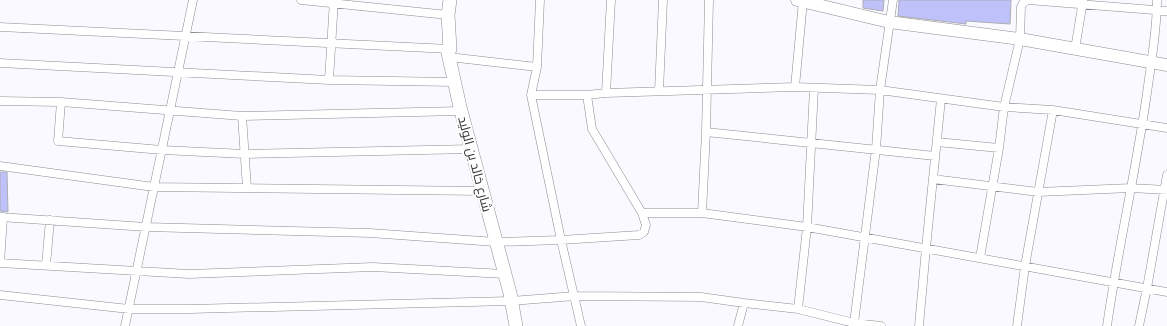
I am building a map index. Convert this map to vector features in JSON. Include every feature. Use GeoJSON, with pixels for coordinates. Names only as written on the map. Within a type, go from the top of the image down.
{"type":"FeatureCollection","features":[{"type":"Feature","properties":{"kind":"main road","name":"شارع خالد بن الوليد"},"geometry":{"type":"LineString","coordinates":[[450,0],[448,15],[450,53],[454,82],[505,274],[516,326]]}},
{"type":"Feature","properties":{"kind":"street"},"geometry":{"type":"LineString","coordinates":[[125,326],[193,0]]}},
{"type":"Feature","properties":{"kind":"street"},"geometry":{"type":"LineString","coordinates":[[301,0],[334,1],[448,15]]}},
{"type":"Feature","properties":{"kind":"street"},"geometry":{"type":"LineString","coordinates":[[540,0],[537,67],[531,95],[561,240],[581,326]]}},
{"type":"Feature","properties":{"kind":"street"},"geometry":{"type":"LineString","coordinates":[[606,93],[611,0]]}},
{"type":"Feature","properties":{"kind":"street"},"geometry":{"type":"LineString","coordinates":[[659,91],[663,0]]}},
{"type":"Feature","properties":{"kind":"street"},"geometry":{"type":"LineString","coordinates":[[702,213],[706,132],[709,0]]}},
{"type":"Feature","properties":{"kind":"street"},"geometry":{"type":"LineString","coordinates":[[854,323],[876,149],[880,90],[893,0]]}},
{"type":"Feature","properties":{"kind":"street"},"geometry":{"type":"LineString","coordinates":[[980,258],[999,148],[1004,107],[1020,39],[1021,7],[1023,3],[1028,0],[1082,2],[1167,11]]}},
{"type":"Feature","properties":{"kind":"street"},"geometry":{"type":"LineString","coordinates":[[1107,326],[1113,282],[1142,124],[1151,62],[1157,0]]}},
{"type":"Feature","properties":{"kind":"street"},"geometry":{"type":"LineString","coordinates":[[329,80],[334,1]]}},
{"type":"Feature","properties":{"kind":"street"},"geometry":{"type":"LineString","coordinates":[[795,87],[800,1],[889,22],[1020,39],[1167,65]]}},
{"type":"Feature","properties":{"kind":"street"},"geometry":{"type":"LineString","coordinates":[[1076,48],[1082,2]]}},
{"type":"Feature","properties":{"kind":"street"},"geometry":{"type":"LineString","coordinates":[[0,27],[332,43],[450,53],[537,67]]}},
{"type":"Feature","properties":{"kind":"street"},"geometry":{"type":"LineString","coordinates":[[0,63],[329,80],[454,82]]}},
{"type":"Feature","properties":{"kind":"street"},"geometry":{"type":"LineString","coordinates":[[531,95],[587,95],[606,93],[795,87],[880,90],[1004,107],[1053,110],[1167,128]]}},
{"type":"Feature","properties":{"kind":"street"},"geometry":{"type":"LineString","coordinates":[[798,309],[807,227],[814,88]]}},
{"type":"Feature","properties":{"kind":"street"},"geometry":{"type":"LineString","coordinates":[[505,274],[373,267],[189,274],[0,263],[1,217],[146,227],[370,233],[496,242],[561,240],[639,234],[644,232],[646,225],[642,213],[592,129],[587,95]]}},
{"type":"Feature","properties":{"kind":"street"},"geometry":{"type":"LineString","coordinates":[[920,326],[926,248],[941,99]]}},
{"type":"Feature","properties":{"kind":"street"},"geometry":{"type":"LineString","coordinates":[[0,101],[60,102],[242,116],[461,112]]}},
{"type":"Feature","properties":{"kind":"street"},"geometry":{"type":"LineString","coordinates":[[60,102],[58,141],[162,150],[245,154],[471,149]]}},
{"type":"Feature","properties":{"kind":"street"},"geometry":{"type":"LineString","coordinates":[[1019,326],[1025,266],[1053,110]]}},
{"type":"Feature","properties":{"kind":"street"},"geometry":{"type":"LineString","coordinates":[[242,116],[246,188]]}},
{"type":"Feature","properties":{"kind":"street"},"geometry":{"type":"LineString","coordinates":[[706,132],[935,156]]}},
{"type":"Feature","properties":{"kind":"street"},"geometry":{"type":"LineString","coordinates":[[937,142],[999,148]]}},
{"type":"Feature","properties":{"kind":"street"},"geometry":{"type":"LineString","coordinates":[[0,166],[154,187],[482,191]]}},
{"type":"Feature","properties":{"kind":"street"},"geometry":{"type":"LineString","coordinates":[[1139,326],[1166,190],[1167,176]]}},
{"type":"Feature","properties":{"kind":"street"},"geometry":{"type":"LineString","coordinates":[[933,179],[1038,192],[1131,188],[1166,190]]}},
{"type":"Feature","properties":{"kind":"street"},"geometry":{"type":"LineString","coordinates":[[642,213],[702,213],[807,227],[1167,292]]}},
{"type":"Feature","properties":{"kind":"street"},"geometry":{"type":"LineString","coordinates":[[46,266],[50,220]]}},
{"type":"Feature","properties":{"kind":"street"},"geometry":{"type":"LineString","coordinates":[[0,295],[129,309],[190,309],[511,301],[575,296],[701,297],[798,309],[854,323],[880,326]]}},
{"type":"Feature","properties":{"kind":"street"},"geometry":{"type":"LineString","coordinates":[[738,326],[744,303]]}},
{"type":"Feature","properties":{"kind":"building"},"geometry":{"type":"Polygon","coordinates":[[[863,0],[884,0],[883,11],[863,8],[863,0]]]}},
{"type":"Feature","properties":{"kind":"building"},"geometry":{"type":"Polygon","coordinates":[[[899,0],[1011,0],[1010,24],[966,21],[966,24],[898,16],[899,0]]]}},
{"type":"Feature","properties":{"kind":"building"},"geometry":{"type":"Polygon","coordinates":[[[0,172],[7,172],[8,212],[0,211],[0,172]]]}}]}
